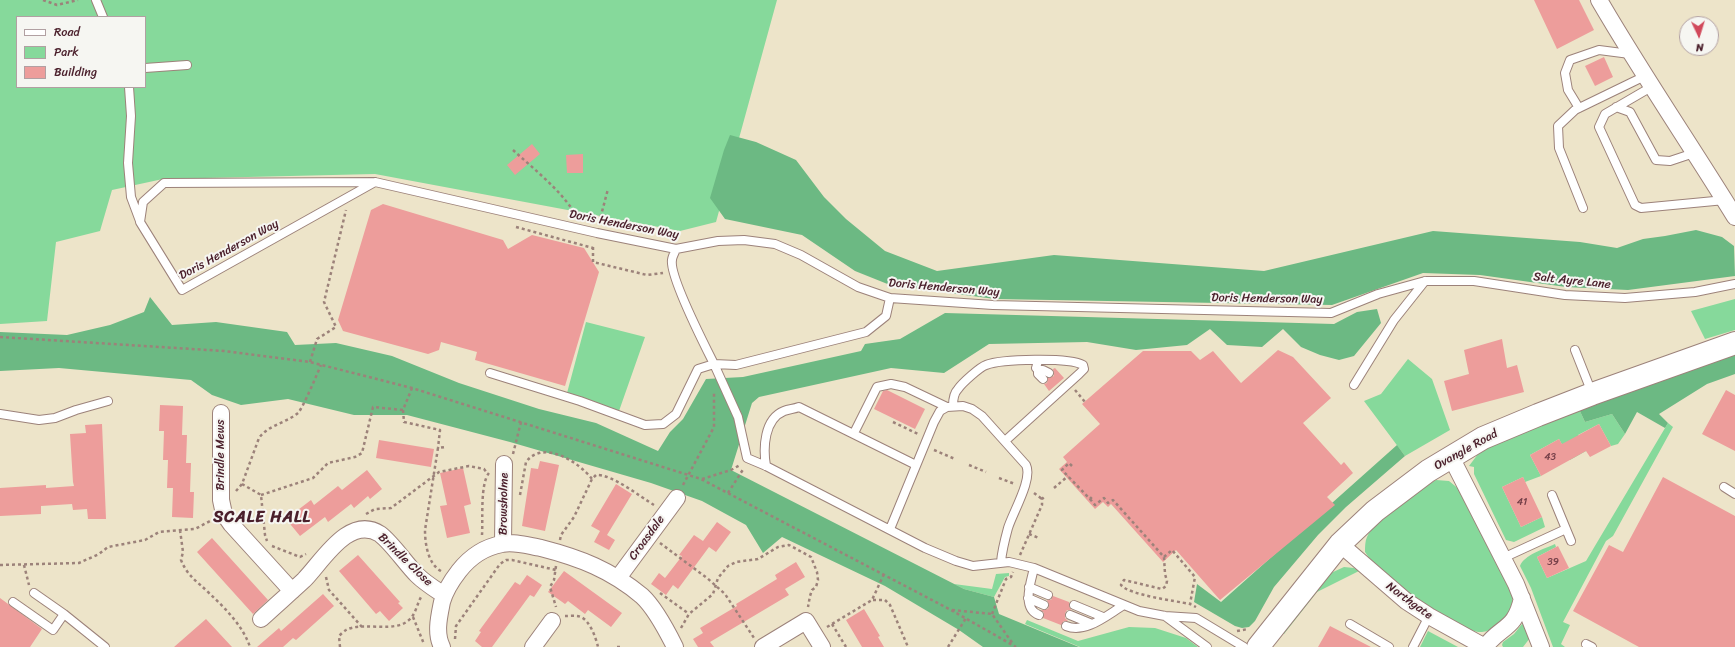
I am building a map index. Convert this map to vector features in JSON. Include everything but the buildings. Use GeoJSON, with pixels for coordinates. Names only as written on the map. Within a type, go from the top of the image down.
{"type":"FeatureCollection","features":[{"type":"Feature","properties":{"kind":"main road","name":"Ovangle Road"},"geometry":{"type":"LineString","coordinates":[[1258,647],[1340,544],[1375,511],[1428,471],[1490,436],[1592,394],[1735,343]]}},
{"type":"Feature","properties":{"kind":"street"},"geometry":{"type":"LineString","coordinates":[[1599,0],[1630,54],[1649,81],[1735,217]]}},
{"type":"Feature","properties":{"kind":"street","name":"Brindle Mews"},"geometry":{"type":"LineString","coordinates":[[220,413],[221,500],[224,514],[231,524],[292,591]]}},
{"type":"Feature","properties":{"kind":"street"},"geometry":{"type":"LineString","coordinates":[[1451,457],[1522,598],[1541,647]]}},
{"type":"Feature","properties":{"kind":"street","name":"Browsholme"},"geometry":{"type":"LineString","coordinates":[[503,543],[504,464]]}},
{"type":"Feature","properties":{"kind":"street","name":"Croasdale"},"geometry":{"type":"LineString","coordinates":[[618,578],[676,498]]}},
{"type":"Feature","properties":{"kind":"street"},"geometry":{"type":"LineString","coordinates":[[261,619],[292,591],[321,559],[343,538],[358,530]]}},
{"type":"Feature","properties":{"kind":"street","name":"Brindle Close"},"geometry":{"type":"LineString","coordinates":[[358,530],[372,530],[382,535],[418,576],[444,595]]}},
{"type":"Feature","properties":{"kind":"street"},"geometry":{"type":"LineString","coordinates":[[449,645],[440,643],[437,622],[444,595],[453,579],[467,561],[482,550],[503,543],[526,545],[557,552],[590,563],[618,578],[643,598],[673,643]]}},
{"type":"Feature","properties":{"kind":"street","name":"Northgate"},"geometry":{"type":"LineString","coordinates":[[1340,544],[1397,594],[1429,616],[1485,647]]}},
{"type":"Feature","properties":{"kind":"street"},"geometry":{"type":"LineString","coordinates":[[1485,647],[1490,640],[1504,630],[1514,620],[1522,598]]}},
{"type":"Feature","properties":{"kind":"street"},"geometry":{"type":"LineString","coordinates":[[533,647],[554,619]]}},
{"type":"Feature","properties":{"kind":"street"},"geometry":{"type":"LineString","coordinates":[[759,644],[814,634]]}},
{"type":"Feature","properties":{"kind":"lane"},"geometry":{"type":"LineString","coordinates":[[96,0],[103,16]]}},
{"type":"Feature","properties":{"kind":"lane"},"geometry":{"type":"LineString","coordinates":[[1579,108],[1568,90],[1565,73],[1570,60],[1599,50],[1630,54]]}},
{"type":"Feature","properties":{"kind":"lane"},"geometry":{"type":"LineString","coordinates":[[146,68],[187,65]]}},
{"type":"Feature","properties":{"kind":"lane"},"geometry":{"type":"LineString","coordinates":[[1649,81],[1639,96],[1605,114],[1599,127],[1635,205],[1641,208],[1725,200]]}},
{"type":"Feature","properties":{"kind":"lane"},"geometry":{"type":"LineString","coordinates":[[1583,208],[1559,148],[1558,126],[1579,108],[1649,81]]}},
{"type":"Feature","properties":{"kind":"lane"},"geometry":{"type":"LineString","coordinates":[[129,88],[131,116],[128,163],[130,190],[140,222]]}},
{"type":"Feature","properties":{"kind":"lane"},"geometry":{"type":"LineString","coordinates":[[1616,107],[1630,112],[1656,160],[1670,161],[1690,154],[1700,161]]}},
{"type":"Feature","properties":{"kind":"lane","name":"Doris Henderson Way"},"geometry":{"type":"LineString","coordinates":[[375,182],[182,290],[140,222],[143,202],[164,183],[375,182],[582,230],[676,249],[724,241],[744,240],[775,244],[801,255],[858,287],[890,298],[993,305],[1330,313],[1378,294],[1406,286]]}},
{"type":"Feature","properties":{"kind":"lane"},"geometry":{"type":"LineString","coordinates":[[676,249],[672,261],[673,273],[697,329],[738,416],[747,458],[766,466],[925,548],[964,564],[986,565],[1001,562],[1017,563],[1034,568],[1139,611],[1165,616],[1196,618],[1244,647]]}},
{"type":"Feature","properties":{"kind":"lane"},"geometry":{"type":"LineString","coordinates":[[1354,385],[1394,320],[1425,281]]}},
{"type":"Feature","properties":{"kind":"lane","name":"Salt Ayre Lane"},"geometry":{"type":"LineString","coordinates":[[1406,286],[1425,281],[1474,281],[1565,295],[1626,298],[1695,292],[1735,284]]}},
{"type":"Feature","properties":{"kind":"lane"},"geometry":{"type":"LineString","coordinates":[[490,373],[645,425],[663,424],[676,414],[698,370],[714,364],[736,365],[866,332],[886,316],[890,298]]}},
{"type":"Feature","properties":{"kind":"lane"},"geometry":{"type":"LineString","coordinates":[[1575,350],[1592,394]]}},
{"type":"Feature","properties":{"kind":"lane"},"geometry":{"type":"LineString","coordinates":[[950,407],[957,389],[984,365],[999,362],[1037,366],[1073,361],[1083,365],[1084,369],[1080,374],[1057,389],[1005,441]]}},
{"type":"Feature","properties":{"kind":"lane"},"geometry":{"type":"LineString","coordinates":[[1037,366],[1043,370],[1046,376]]}},
{"type":"Feature","properties":{"kind":"lane"},"geometry":{"type":"LineString","coordinates":[[854,433],[876,387],[891,384],[905,387],[950,407]]}},
{"type":"Feature","properties":{"kind":"lane"},"geometry":{"type":"LineString","coordinates":[[0,414],[39,420],[55,418],[76,410],[108,402]]}},
{"type":"Feature","properties":{"kind":"lane"},"geometry":{"type":"LineString","coordinates":[[890,529],[934,422],[940,411],[950,407],[963,406],[982,416],[1026,465],[1028,475],[1008,528],[1001,562]]}},
{"type":"Feature","properties":{"kind":"lane"},"geometry":{"type":"LineString","coordinates":[[766,466],[763,451],[767,433],[775,417],[784,411],[799,408],[854,433],[916,465]]}},
{"type":"Feature","properties":{"kind":"lane"},"geometry":{"type":"LineString","coordinates":[[1724,487],[1735,494]]}},
{"type":"Feature","properties":{"kind":"lane"},"geometry":{"type":"LineString","coordinates":[[1552,495],[1571,541]]}},
{"type":"Feature","properties":{"kind":"lane"},"geometry":{"type":"LineString","coordinates":[[1503,558],[1566,529]]}},
{"type":"Feature","properties":{"kind":"lane"},"geometry":{"type":"LineString","coordinates":[[1034,568],[1028,598],[1030,608],[1035,614],[1039,615]]}},
{"type":"Feature","properties":{"kind":"lane"},"geometry":{"type":"LineString","coordinates":[[1030,587],[1048,594]]}},
{"type":"Feature","properties":{"kind":"lane"},"geometry":{"type":"LineString","coordinates":[[34,593],[64,614],[105,647]]}},
{"type":"Feature","properties":{"kind":"lane"},"geometry":{"type":"LineString","coordinates":[[1028,598],[1044,604]]}},
{"type":"Feature","properties":{"kind":"lane"},"geometry":{"type":"LineString","coordinates":[[13,602],[53,630],[64,614]]}},
{"type":"Feature","properties":{"kind":"lane"},"geometry":{"type":"LineString","coordinates":[[1066,626],[1073,629],[1087,627],[1124,605]]}},
{"type":"Feature","properties":{"kind":"lane"},"geometry":{"type":"LineString","coordinates":[[1074,606],[1103,617]]}},
{"type":"Feature","properties":{"kind":"lane"},"geometry":{"type":"LineString","coordinates":[[1070,616],[1092,624]]}},
{"type":"Feature","properties":{"kind":"lane"},"geometry":{"type":"LineString","coordinates":[[1165,616],[1207,647]]}},
{"type":"Feature","properties":{"kind":"lane"},"geometry":{"type":"LineString","coordinates":[[1413,647],[1429,616]]}},
{"type":"Feature","properties":{"kind":"lane"},"geometry":{"type":"LineString","coordinates":[[1350,624],[1389,647]]}},
{"type":"Feature","properties":{"kind":"path"},"geometry":{"type":"LineString","coordinates":[[43,0],[57,5],[78,0]]}},
{"type":"Feature","properties":{"kind":"path"},"geometry":{"type":"LineString","coordinates":[[513,150],[549,182],[570,205],[582,230]]}},
{"type":"Feature","properties":{"kind":"path"},"geometry":{"type":"LineString","coordinates":[[310,362],[317,339],[336,327],[324,302],[346,207]]}},
{"type":"Feature","properties":{"kind":"path"},"geometry":{"type":"LineString","coordinates":[[511,226],[593,248]]}},
{"type":"Feature","properties":{"kind":"path"},"geometry":{"type":"LineString","coordinates":[[0,337],[224,351],[310,362],[412,388],[701,479],[884,574],[1016,647]]}},
{"type":"Feature","properties":{"kind":"path"},"geometry":{"type":"LineString","coordinates":[[321,365],[300,411],[290,419],[263,433],[259,438],[242,484],[262,495],[314,478],[328,463],[362,454],[373,407],[403,410]]}},
{"type":"Feature","properties":{"kind":"path"},"geometry":{"type":"LineString","coordinates":[[412,388],[403,410],[404,422],[440,430],[425,539],[432,564],[435,568],[453,579]]}},
{"type":"Feature","properties":{"kind":"path"},"geometry":{"type":"LineString","coordinates":[[1074,388],[1085,402]]}},
{"type":"Feature","properties":{"kind":"path"},"geometry":{"type":"LineString","coordinates":[[688,475],[714,427],[714,391]]}},
{"type":"Feature","properties":{"kind":"path"},"geometry":{"type":"LineString","coordinates":[[482,550],[481,538],[484,486],[486,477],[492,470],[504,464],[512,456],[521,422]]}},
{"type":"Feature","properties":{"kind":"path"},"geometry":{"type":"LineString","coordinates":[[893,422],[918,433],[916,438]]}},
{"type":"Feature","properties":{"kind":"path"},"geometry":{"type":"LineString","coordinates":[[438,448],[445,446]]}},
{"type":"Feature","properties":{"kind":"path"},"geometry":{"type":"LineString","coordinates":[[932,449],[955,459]]}},
{"type":"Feature","properties":{"kind":"path"},"geometry":{"type":"LineString","coordinates":[[519,501],[526,462],[529,458],[539,452],[568,459],[585,470],[592,479]]}},
{"type":"Feature","properties":{"kind":"path"},"geometry":{"type":"LineString","coordinates":[[1072,466],[1069,463],[1062,470],[1095,505],[1104,498],[1108,503],[1113,500],[1164,557],[1165,574],[1168,581],[1166,586],[1162,589],[1129,580],[1124,580],[1120,585],[1132,591],[1190,604],[1201,609]]}},
{"type":"Feature","properties":{"kind":"path"},"geometry":{"type":"LineString","coordinates":[[969,465],[986,472]]}},
{"type":"Feature","properties":{"kind":"path"},"geometry":{"type":"LineString","coordinates":[[358,530],[357,522],[366,514],[375,509],[391,508],[439,472],[468,466],[484,469],[488,474]]}},
{"type":"Feature","properties":{"kind":"path"},"geometry":{"type":"LineString","coordinates":[[701,479],[731,470]]}},
{"type":"Feature","properties":{"kind":"path"},"geometry":{"type":"LineString","coordinates":[[598,647],[585,619],[580,616],[554,619],[556,606],[550,587],[554,580],[557,552],[562,535],[574,517],[592,479],[596,475],[603,474],[666,513]]}},
{"type":"Feature","properties":{"kind":"path"},"geometry":{"type":"LineString","coordinates":[[728,493],[739,474]]}},
{"type":"Feature","properties":{"kind":"path"},"geometry":{"type":"LineString","coordinates":[[1054,488],[1068,476]]}},
{"type":"Feature","properties":{"kind":"path"},"geometry":{"type":"LineString","coordinates":[[999,478],[1016,485]]}},
{"type":"Feature","properties":{"kind":"path"},"geometry":{"type":"LineString","coordinates":[[1022,552],[1042,505],[1043,498],[1032,492]]}},
{"type":"Feature","properties":{"kind":"path"},"geometry":{"type":"LineString","coordinates":[[262,495],[265,535],[267,541],[273,547],[300,557],[314,549],[321,559],[329,590],[362,627]]}},
{"type":"Feature","properties":{"kind":"path"},"geometry":{"type":"LineString","coordinates":[[1090,499],[1093,496]]}},
{"type":"Feature","properties":{"kind":"path"},"geometry":{"type":"LineString","coordinates":[[0,565],[79,563],[108,548],[146,540],[159,532],[195,529],[224,514]]}},
{"type":"Feature","properties":{"kind":"path"},"geometry":{"type":"LineString","coordinates":[[180,530],[184,552],[181,560],[186,572],[209,592],[241,628],[250,647]]}},
{"type":"Feature","properties":{"kind":"path"},"geometry":{"type":"LineString","coordinates":[[1029,534],[1039,538]]}},
{"type":"Feature","properties":{"kind":"path"},"geometry":{"type":"LineString","coordinates":[[650,535],[725,594],[759,644]]}},
{"type":"Feature","properties":{"kind":"path"},"geometry":{"type":"LineString","coordinates":[[673,643],[686,622],[689,614],[712,594],[718,578],[728,566],[736,562],[758,559],[778,547],[789,545],[811,557],[817,572],[818,580],[816,587],[812,590],[810,596],[814,634],[872,600],[885,600],[890,605],[908,647]]}},
{"type":"Feature","properties":{"kind":"path"},"geometry":{"type":"LineString","coordinates":[[1164,557],[1172,550],[1194,577],[1190,604]]}},
{"type":"Feature","properties":{"kind":"path"},"geometry":{"type":"LineString","coordinates":[[449,645],[456,626],[500,564],[506,560],[512,560],[556,570]]}},
{"type":"Feature","properties":{"kind":"path"},"geometry":{"type":"LineString","coordinates":[[24,564],[30,587],[34,593]]}},
{"type":"Feature","properties":{"kind":"path"},"geometry":{"type":"LineString","coordinates":[[872,600],[884,574]]}},
{"type":"Feature","properties":{"kind":"path"},"geometry":{"type":"LineString","coordinates":[[992,614],[1006,579],[1011,577],[1012,574]]}},
{"type":"Feature","properties":{"kind":"path"},"geometry":{"type":"LineString","coordinates":[[340,647],[339,636],[347,629],[362,627],[386,627],[409,621],[413,616],[420,598],[430,586]]}},
{"type":"Feature","properties":{"kind":"path"},"geometry":{"type":"LineString","coordinates":[[951,610],[992,614],[1016,647]]}},
{"type":"Feature","properties":{"kind":"path"},"geometry":{"type":"LineString","coordinates":[[413,616],[426,647]]}},
{"type":"Feature","properties":{"kind":"path"},"geometry":{"type":"LineString","coordinates":[[948,647],[966,618]]}},
{"type":"Feature","properties":{"kind":"path"},"geometry":{"type":"LineString","coordinates":[[832,624],[846,647]]}},
{"type":"Feature","properties":{"kind":"green space"},"geometry":{"type":"Polygon","coordinates":[[[0,0],[777,0],[716,222],[680,231],[375,174],[163,179],[112,190],[100,231],[56,242],[47,321],[0,324],[0,0]]]}},
{"type":"Feature","properties":{"kind":"green space"},"geometry":{"type":"Polygon","coordinates":[[[730,135],[756,142],[796,160],[824,197],[846,219],[885,251],[937,271],[1054,255],[1264,271],[1433,231],[1580,242],[1617,248],[1643,239],[1696,230],[1722,237],[1734,246],[1735,276],[1628,290],[1566,287],[1480,275],[1423,273],[1332,305],[995,299],[890,285],[855,271],[802,235],[725,219],[710,198],[730,135]]]}},
{"type":"Feature","properties":{"kind":"green space"},"geometry":{"type":"Polygon","coordinates":[[[150,297],[172,325],[216,322],[287,332],[295,345],[336,343],[392,356],[459,383],[539,409],[596,423],[658,451],[670,432],[683,419],[706,379],[743,377],[861,351],[865,344],[900,339],[945,313],[1334,324],[1357,312],[1377,309],[1381,323],[1354,356],[1339,360],[1320,355],[1301,347],[1283,329],[1262,347],[1227,345],[1210,329],[1187,345],[1136,350],[1087,342],[989,344],[944,373],[891,368],[759,397],[752,403],[731,470],[964,589],[994,597],[999,614],[1079,647],[983,647],[959,630],[885,586],[782,537],[763,553],[746,525],[702,501],[651,483],[510,442],[407,415],[354,415],[288,399],[241,405],[212,395],[191,380],[59,368],[0,371],[0,332],[67,335],[110,325],[144,312],[150,297]]]}},
{"type":"Feature","properties":{"kind":"green space"},"geometry":{"type":"Polygon","coordinates":[[[1735,299],[1735,330],[1705,339],[1691,311],[1735,299]]]}},
{"type":"Feature","properties":{"kind":"green space"},"geometry":{"type":"Polygon","coordinates":[[[586,322],[645,337],[619,411],[567,393],[586,322]]]}},
{"type":"Feature","properties":{"kind":"green space"},"geometry":{"type":"Polygon","coordinates":[[[1735,354],[1735,374],[1707,384],[1659,414],[1668,423],[1665,428],[1637,412],[1625,434],[1612,414],[1585,422],[1579,409],[1735,354]]]}},
{"type":"Feature","properties":{"kind":"green space"},"geometry":{"type":"Polygon","coordinates":[[[1408,359],[1432,379],[1450,430],[1405,456],[1364,401],[1381,394],[1408,359]]]}},
{"type":"Feature","properties":{"kind":"green space"},"geometry":{"type":"Polygon","coordinates":[[[1579,409],[1585,422],[1612,414],[1625,434],[1618,444],[1611,446],[1599,424],[1578,435],[1586,451],[1570,460],[1559,439],[1530,455],[1541,476],[1525,482],[1523,477],[1502,487],[1521,527],[1542,517],[1545,527],[1514,542],[1506,540],[1474,474],[1474,467],[1469,466],[1481,450],[1579,409]]]}},
{"type":"Feature","properties":{"kind":"green space"},"geometry":{"type":"Polygon","coordinates":[[[1668,423],[1673,427],[1613,536],[1606,541],[1563,622],[1570,625],[1561,644],[1565,647],[1553,647],[1531,588],[1520,566],[1522,562],[1540,550],[1555,544],[1556,547],[1537,557],[1547,578],[1586,561],[1668,423]]]}},
{"type":"Feature","properties":{"kind":"green space"},"geometry":{"type":"Polygon","coordinates":[[[1397,445],[1405,456],[1346,507],[1318,535],[1274,587],[1255,621],[1249,627],[1242,628],[1235,626],[1194,602],[1197,584],[1221,602],[1397,445]]]}},
{"type":"Feature","properties":{"kind":"green space"},"geometry":{"type":"Polygon","coordinates":[[[1436,480],[1449,481],[1460,490],[1511,589],[1513,597],[1510,614],[1490,630],[1482,632],[1472,630],[1445,617],[1429,607],[1379,569],[1365,552],[1365,542],[1371,530],[1386,515],[1436,480]]]}},
{"type":"Feature","properties":{"kind":"green space"},"geometry":{"type":"Polygon","coordinates":[[[1344,567],[1354,568],[1359,571],[1317,592],[1284,634],[1281,633],[1323,581],[1331,573],[1344,567]]]}},
{"type":"Feature","properties":{"kind":"green space"},"geometry":{"type":"Polygon","coordinates":[[[1009,573],[1009,576],[1005,577],[994,597],[964,589],[954,584],[992,589],[996,574],[1009,573]]]}},
{"type":"Feature","properties":{"kind":"green space"},"geometry":{"type":"Polygon","coordinates":[[[1027,620],[1078,641],[1129,627],[1155,628],[1186,638],[1198,647],[1080,647],[1025,624],[1027,620]]]}},
{"type":"Feature","properties":{"kind":"green space"},"geometry":{"type":"Polygon","coordinates":[[[1522,624],[1525,625],[1530,638],[1523,647],[1503,647],[1503,642],[1514,634],[1522,624]]]}},
{"type":"Feature","properties":{"kind":"green space"},"geometry":{"type":"Polygon","coordinates":[[[1428,631],[1458,647],[1420,647],[1428,631]]]}},
{"type":"Feature","properties":{"kind":"district","name":"SCALE HALL"},"geometry":{"type":"Point","coordinates":[262,518]}}]}
